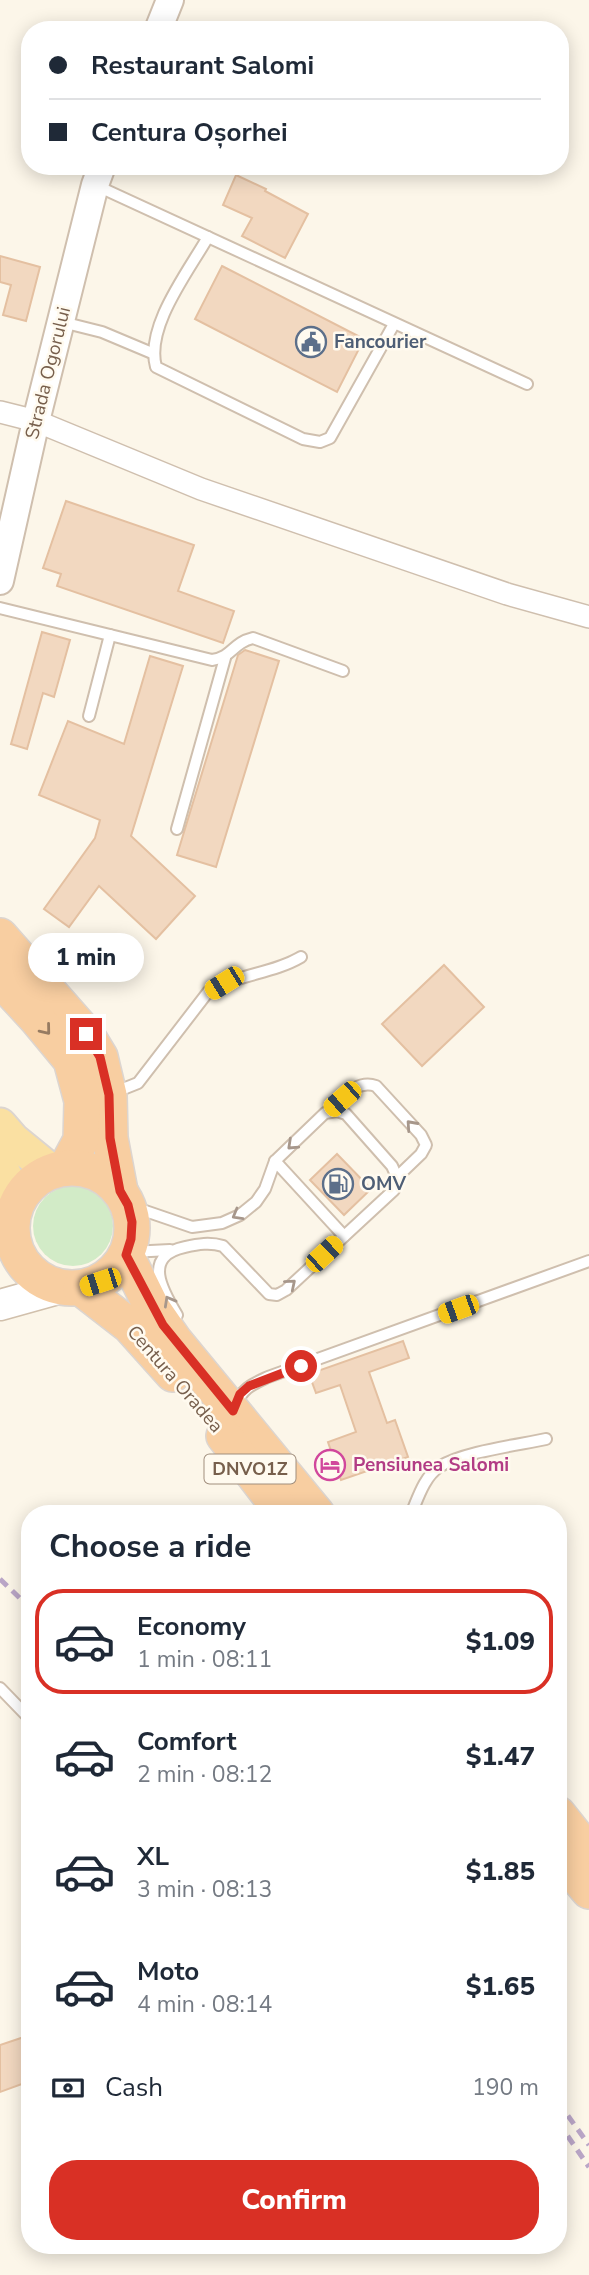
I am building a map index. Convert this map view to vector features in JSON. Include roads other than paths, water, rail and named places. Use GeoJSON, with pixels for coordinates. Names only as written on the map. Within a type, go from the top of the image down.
{"type":"FeatureCollection","features":[{"type":"Feature","properties":{"kind":"highway"},"geometry":{"type":"LineString","coordinates":[[0,936],[86,1034],[100,1057],[109,1095],[110,1138],[132,1222],[127,1254],[115,1271],[100,1282],[71,1288]]}},
{"type":"Feature","properties":{"kind":"highway"},"geometry":{"type":"LineString","coordinates":[[0,979],[71,1060],[82,1101],[81,1140],[58,1169],[32,1183],[10,1220]]}},
{"type":"Feature","properties":{"kind":"highway"},"geometry":{"type":"LineString","coordinates":[[58,1169],[80,1168],[108,1179],[124,1198]]}},
{"type":"Feature","properties":{"kind":"highway","name":"DNVO1Z"},"geometry":{"type":"LineString","coordinates":[[10,1220],[19,1258],[30,1272],[44,1282],[71,1288]]}},
{"type":"Feature","properties":{"kind":"highway","name":"Centura Oradea"},"geometry":{"type":"LineString","coordinates":[[127,1254],[163,1325],[239,1394],[311,1505]]}},
{"type":"Feature","properties":{"kind":"highway","name":"Centura Oradea"},"geometry":{"type":"LineString","coordinates":[[71,1288],[110,1309],[147,1343],[277,1505]]}},
{"type":"Feature","properties":{"kind":"highway"},"geometry":{"type":"LineString","coordinates":[[567,1825],[589,1853]]}},
{"type":"Feature","properties":{"kind":"highway"},"geometry":{"type":"LineString","coordinates":[[567,1865],[589,1891]]}},
{"type":"Feature","properties":{"kind":"main road"},"geometry":{"type":"LineString","coordinates":[[0,1125],[13,1140],[58,1169]]}},
{"type":"Feature","properties":{"kind":"main road","name":"DNVO1Z"},"geometry":{"type":"LineString","coordinates":[[0,1166],[10,1220]]}},
{"type":"Feature","properties":{"kind":"main road"},"geometry":{"type":"LineString","coordinates":[[0,1305],[71,1288]]}},
{"type":"Feature","properties":{"kind":"street"},"geometry":{"type":"LineString","coordinates":[[162,21],[170,0]]}},
{"type":"Feature","properties":{"kind":"street","name":"Strada Ogorului"},"geometry":{"type":"LineString","coordinates":[[0,582],[60,321],[99,176]]}},
{"type":"Feature","properties":{"kind":"street"},"geometry":{"type":"LineString","coordinates":[[0,412],[36,421],[201,489],[507,594],[589,617]]}},
{"type":"Feature","properties":{"kind":"lane"},"geometry":{"type":"LineString","coordinates":[[99,176],[208,237],[527,384]]}},
{"type":"Feature","properties":{"kind":"lane"},"geometry":{"type":"LineString","coordinates":[[208,237],[160,322],[152,354],[156,367],[303,439],[320,442],[330,438],[394,324]]}},
{"type":"Feature","properties":{"kind":"lane"},"geometry":{"type":"LineString","coordinates":[[60,321],[102,332],[152,354]]}},
{"type":"Feature","properties":{"kind":"lane"},"geometry":{"type":"LineString","coordinates":[[0,608],[212,660],[225,658]]}},
{"type":"Feature","properties":{"kind":"lane"},"geometry":{"type":"LineString","coordinates":[[89,716],[110,635]]}},
{"type":"Feature","properties":{"kind":"lane"},"geometry":{"type":"LineString","coordinates":[[177,829],[225,658],[241,641],[253,638],[343,671]]}},
{"type":"Feature","properties":{"kind":"lane"},"geometry":{"type":"LineString","coordinates":[[109,1095],[138,1083],[208,992],[224,983],[289,964],[301,957]]}},
{"type":"Feature","properties":{"kind":"lane"},"geometry":{"type":"LineString","coordinates":[[124,1198],[192,1227],[222,1223],[240,1215],[256,1202],[265,1189],[275,1161],[358,1085],[368,1083],[376,1086],[421,1135],[426,1145],[421,1154],[397,1177],[394,1190],[286,1290],[277,1294],[269,1294],[223,1246],[212,1242],[127,1254]]}},
{"type":"Feature","properties":{"kind":"lane"},"geometry":{"type":"LineString","coordinates":[[325,1113],[337,1111],[346,1114],[392,1166],[397,1177]]}},
{"type":"Feature","properties":{"kind":"lane"},"geometry":{"type":"LineString","coordinates":[[275,1161],[344,1236]]}},
{"type":"Feature","properties":{"kind":"lane"},"geometry":{"type":"LineString","coordinates":[[170,1250],[158,1269],[160,1284],[184,1325]]}},
{"type":"Feature","properties":{"kind":"lane"},"geometry":{"type":"LineString","coordinates":[[239,1394],[589,1261]]}},
{"type":"Feature","properties":{"kind":"lane"},"geometry":{"type":"LineString","coordinates":[[415,1505],[424,1484],[438,1468],[456,1459],[546,1439]]}},
{"type":"Feature","properties":{"kind":"lane"},"geometry":{"type":"LineString","coordinates":[[0,1688],[21,1710]]}},
{"type":"Feature","properties":{"kind":"railway"},"geometry":{"type":"LineString","coordinates":[[0,1579],[21,1599]]}},
{"type":"Feature","properties":{"kind":"railway"},"geometry":{"type":"LineString","coordinates":[[567,2114],[589,2145]]}},
{"type":"Feature","properties":{"kind":"railway"},"geometry":{"type":"LineString","coordinates":[[567,2135],[589,2167]]}},
{"type":"Feature","properties":{"kind":"place","name":"Fancourier"},"geometry":{"type":"Point","coordinates":[311,342]}},
{"type":"Feature","properties":{"kind":"place","name":"OMV"},"geometry":{"type":"Point","coordinates":[338,1184]}},
{"type":"Feature","properties":{"kind":"place","name":"Pensiunea Salomi"},"geometry":{"type":"Point","coordinates":[330,1465]}}]}
